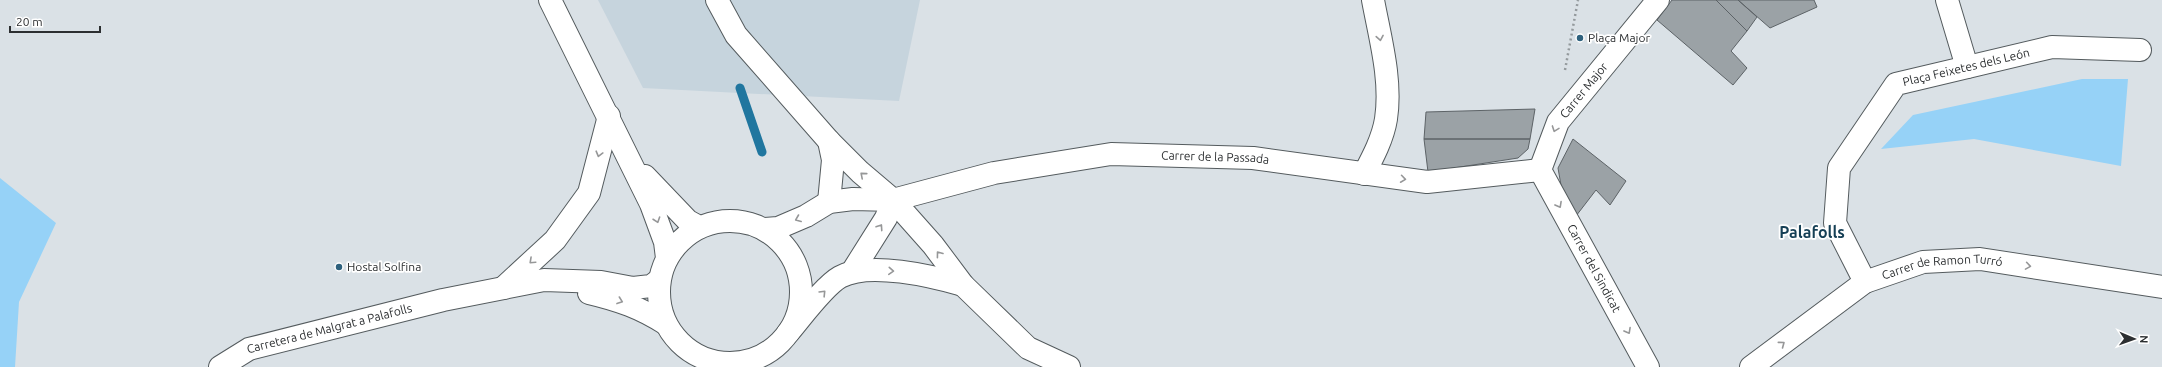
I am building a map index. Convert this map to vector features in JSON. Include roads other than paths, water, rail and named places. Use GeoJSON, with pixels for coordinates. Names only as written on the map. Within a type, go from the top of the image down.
{"type":"FeatureCollection","features":[{"type":"Feature","properties":{"kind":"street"},"geometry":{"type":"LineString","coordinates":[[550,0],[630,158],[651,204],[665,242],[666,258],[659,280],[659,303],[666,324],[681,344],[701,357],[727,365],[772,359],[799,311],[801,286],[795,263],[783,244],[765,229],[744,221],[721,220],[700,227],[681,240],[666,258]]}},
{"type":"Feature","properties":{"kind":"street"},"geometry":{"type":"LineString","coordinates":[[717,0],[736,35],[829,141],[860,172],[893,200],[933,245],[962,285],[1031,358],[1069,367]]}},
{"type":"Feature","properties":{"kind":"street"},"geometry":{"type":"LineString","coordinates":[[1364,174],[1373,156],[1386,120],[1387,77],[1373,0]]}},
{"type":"Feature","properties":{"kind":"street","name":"Carrer Major"},"geometry":{"type":"LineString","coordinates":[[1540,170],[1558,122],[1658,0]]}},
{"type":"Feature","properties":{"kind":"street"},"geometry":{"type":"LineString","coordinates":[[1947,0],[1967,67]]}},
{"type":"Feature","properties":{"kind":"street","name":"Plaça Feixetes dels León"},"geometry":{"type":"LineString","coordinates":[[1865,282],[1835,223],[1839,168],[1896,84],[2052,47],[2140,50]]}},
{"type":"Feature","properties":{"kind":"street"},"geometry":{"type":"LineString","coordinates":[[503,288],[555,240],[589,193],[609,116]]}},
{"type":"Feature","properties":{"kind":"street"},"geometry":{"type":"LineString","coordinates":[[765,229],[778,228],[806,216],[829,202],[833,160],[829,141]]}},
{"type":"Feature","properties":{"kind":"street","name":"Carrer de la Passada"},"geometry":{"type":"LineString","coordinates":[[829,202],[853,199],[893,200],[994,173],[1111,154],[1253,158],[1427,182],[1540,170]]}},
{"type":"Feature","properties":{"kind":"street"},"geometry":{"type":"LineString","coordinates":[[630,158],[662,195],[688,221],[700,227]]}},
{"type":"Feature","properties":{"kind":"street","name":"Carrer del Sindicat"},"geometry":{"type":"LineString","coordinates":[[1540,170],[1648,367]]}},
{"type":"Feature","properties":{"kind":"street"},"geometry":{"type":"LineString","coordinates":[[852,272],[886,218],[893,200]]}},
{"type":"Feature","properties":{"kind":"street","name":"Carrer de Ramon Turró"},"geometry":{"type":"LineString","coordinates":[[1751,367],[1865,282],[1923,262],[1980,259],[2162,287]]}},
{"type":"Feature","properties":{"kind":"street"},"geometry":{"type":"LineString","coordinates":[[788,333],[820,295],[839,277],[852,272],[882,270],[905,272],[932,276],[962,285]]}},
{"type":"Feature","properties":{"kind":"street","name":"Carretera de Malgrat a Palafolls"},"geometry":{"type":"LineString","coordinates":[[220,367],[249,350],[443,300],[503,288],[544,280],[601,282],[633,288],[651,286],[659,280]]}},
{"type":"Feature","properties":{"kind":"street","name":"Carretera de Malgrat a Palafolls"},"geometry":{"type":"LineString","coordinates":[[443,300],[527,289],[574,289],[615,299],[646,311],[666,324]]}},
{"type":"Feature","properties":{"kind":"waterway"},"geometry":{"type":"LineString","coordinates":[[740,88],[762,152]]}},
{"type":"Feature","properties":{"kind":"place","name":"Plaça Major"},"geometry":{"type":"Point","coordinates":[1580,38]}},
{"type":"Feature","properties":{"kind":"place","name":"Hostal Solfina"},"geometry":{"type":"Point","coordinates":[339,267]}},
{"type":"Feature","properties":{"kind":"district","name":"Palafolls"},"geometry":{"type":"Point","coordinates":[1812,232]}}]}
